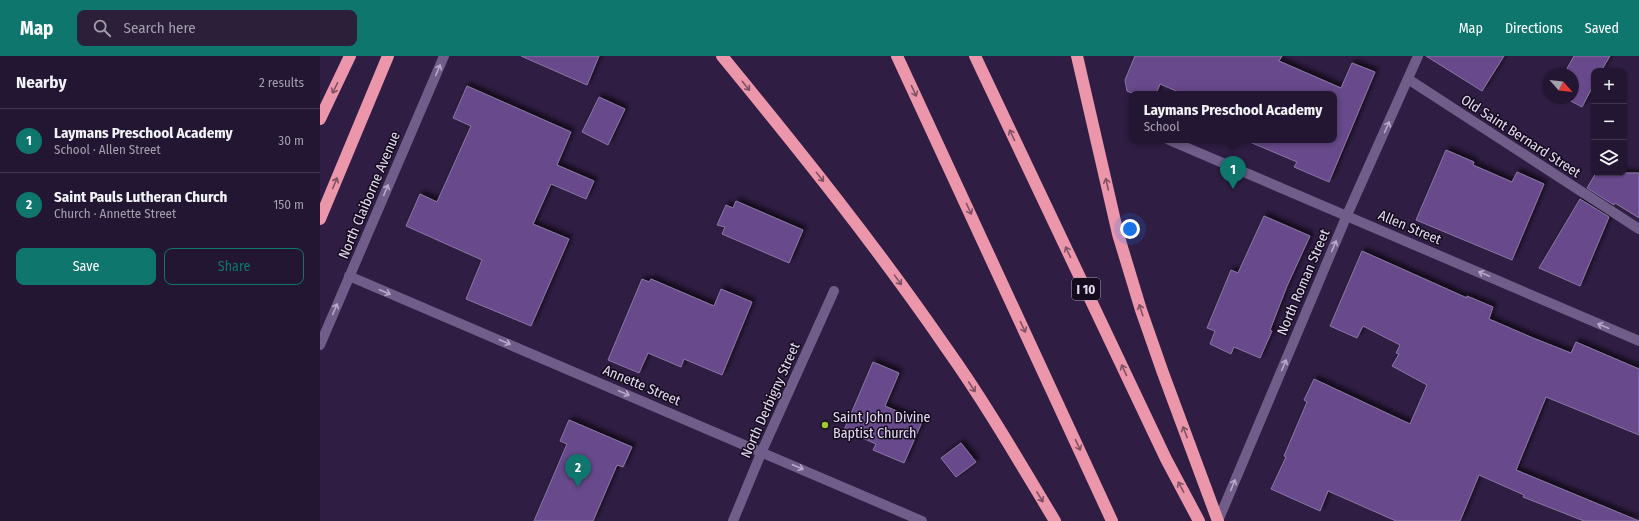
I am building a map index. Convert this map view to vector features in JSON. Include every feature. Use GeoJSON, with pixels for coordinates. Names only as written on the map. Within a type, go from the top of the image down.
{"type":"FeatureCollection","features":[{"type":"Feature","properties":{"kind":"highway"},"geometry":{"type":"LineString","coordinates":[[320,119],[350,56]]}},
{"type":"Feature","properties":{"kind":"highway"},"geometry":{"type":"LineString","coordinates":[[320,219],[388,56]]}},
{"type":"Feature","properties":{"kind":"highway"},"geometry":{"type":"LineString","coordinates":[[722,56],[796,146],[875,247],[948,350],[1001,432],[1055,521]]}},
{"type":"Feature","properties":{"kind":"highway"},"geometry":{"type":"LineString","coordinates":[[897,56],[1112,521]]}},
{"type":"Feature","properties":{"kind":"highway","name":"I 10"},"geometry":{"type":"LineString","coordinates":[[975,56],[1163,452],[1199,521]]}},
{"type":"Feature","properties":{"kind":"highway"},"geometry":{"type":"LineString","coordinates":[[1077,56],[1118,234],[1136,295],[1163,373],[1218,521]]}},
{"type":"Feature","properties":{"kind":"street","name":"North Claiborne Avenue"},"geometry":{"type":"LineString","coordinates":[[320,345],[444,56]]}},
{"type":"Feature","properties":{"kind":"street","name":"North Roman Street"},"geometry":{"type":"LineString","coordinates":[[1218,521],[1347,216],[1418,56]]}},
{"type":"Feature","properties":{"kind":"street","name":"Old Saint Bernard Street"},"geometry":{"type":"LineString","coordinates":[[1408,79],[1639,229]]}},
{"type":"Feature","properties":{"kind":"street","name":"Allen Street"},"geometry":{"type":"LineString","coordinates":[[1176,143],[1639,341]]}},
{"type":"Feature","properties":{"kind":"street","name":"Annette Street"},"geometry":{"type":"LineString","coordinates":[[349,276],[762,451],[922,521]]}},
{"type":"Feature","properties":{"kind":"street","name":"North Derbigny Street"},"geometry":{"type":"LineString","coordinates":[[733,521],[762,451],[834,291]]}},
{"type":"Feature","properties":{"kind":"building"},"geometry":{"type":"Polygon","coordinates":[[[521,56],[599,56],[587,85],[521,56]]]}},
{"type":"Feature","properties":{"kind":"building"},"geometry":{"type":"Polygon","coordinates":[[[1135,56],[1282,56],[1279,61],[1341,88],[1352,63],[1375,72],[1329,182],[1294,167],[1297,162],[1252,143],[1337,143],[1337,91],[1176,91],[1160,84],[1157,91],[1129,92],[1127,91],[1125,80],[1135,56]]]}},
{"type":"Feature","properties":{"kind":"building"},"geometry":{"type":"Polygon","coordinates":[[[1426,56],[1504,56],[1482,91],[1426,56]]]}},
{"type":"Feature","properties":{"kind":"building"},"geometry":{"type":"Polygon","coordinates":[[[1574,56],[1610,56],[1603,68],[1591,68],[1591,90],[1582,107],[1576,104],[1579,104],[1579,68],[1567,68],[1574,56]]]}},
{"type":"Feature","properties":{"kind":"building"},"geometry":{"type":"Polygon","coordinates":[[[467,86],[571,132],[557,165],[594,181],[586,199],[551,184],[533,224],[569,239],[531,326],[466,299],[482,260],[406,226],[420,194],[437,202],[471,126],[453,118],[467,86]]]}},
{"type":"Feature","properties":{"kind":"building"},"geometry":{"type":"Polygon","coordinates":[[[599,97],[625,109],[608,145],[582,132],[599,97]]]}},
{"type":"Feature","properties":{"kind":"building"},"geometry":{"type":"Polygon","coordinates":[[[1446,150],[1474,162],[1473,165],[1512,182],[1517,172],[1544,184],[1512,260],[1416,220],[1446,150]]]}},
{"type":"Feature","properties":{"kind":"building"},"geometry":{"type":"Polygon","coordinates":[[[1627,173],[1639,173],[1639,218],[1615,203],[1614,205],[1587,188],[1594,176],[1627,176],[1627,173]]]}},
{"type":"Feature","properties":{"kind":"building"},"geometry":{"type":"Polygon","coordinates":[[[1580,199],[1609,217],[1580,286],[1539,268],[1580,199]]]}},
{"type":"Feature","properties":{"kind":"building"},"geometry":{"type":"Polygon","coordinates":[[[736,201],[803,230],[789,263],[722,234],[725,227],[717,225],[726,205],[733,208],[736,201]]]}},
{"type":"Feature","properties":{"kind":"building"},"geometry":{"type":"Polygon","coordinates":[[[1264,216],[1310,236],[1287,286],[1270,330],[1272,331],[1260,358],[1234,347],[1231,354],[1210,344],[1215,331],[1207,328],[1231,270],[1238,273],[1264,216]]]}},
{"type":"Feature","properties":{"kind":"building"},"geometry":{"type":"Polygon","coordinates":[[[1362,251],[1467,298],[1467,296],[1493,307],[1489,319],[1533,338],[1571,353],[1576,342],[1639,369],[1639,435],[1546,397],[1516,470],[1639,521],[1584,521],[1523,497],[1524,495],[1479,475],[1460,521],[1396,521],[1328,491],[1320,511],[1271,489],[1286,457],[1284,456],[1307,402],[1304,400],[1314,379],[1410,424],[1427,385],[1392,366],[1399,354],[1396,353],[1400,345],[1363,326],[1357,338],[1330,326],[1362,251]]]}},
{"type":"Feature","properties":{"kind":"building"},"geometry":{"type":"Polygon","coordinates":[[[642,279],[649,282],[651,279],[714,306],[721,289],[752,302],[722,375],[684,359],[681,367],[648,353],[639,373],[608,360],[642,279]]]}},
{"type":"Feature","properties":{"kind":"building"},"geometry":{"type":"Polygon","coordinates":[[[873,362],[899,373],[885,406],[922,422],[904,463],[873,450],[876,444],[844,430],[873,362]]]}},
{"type":"Feature","properties":{"kind":"building"},"geometry":{"type":"Polygon","coordinates":[[[569,420],[632,447],[623,467],[617,465],[593,521],[534,521],[567,444],[560,441],[569,420]]]}},
{"type":"Feature","properties":{"kind":"building"},"geometry":{"type":"Polygon","coordinates":[[[961,443],[976,462],[956,477],[941,458],[961,443]]]}},
{"type":"Feature","properties":{"kind":"place","name":"Laymans Preschool Academy"},"geometry":{"type":"Point","coordinates":[1233,189]}},
{"type":"Feature","properties":{"kind":"place","name":"Saint John Divine Baptist Church"},"geometry":{"type":"Point","coordinates":[825,425]}},
{"type":"Feature","properties":{"kind":"place","name":"Saint Pauls Lutheran Church"},"geometry":{"type":"Point","coordinates":[578,487]}}]}
